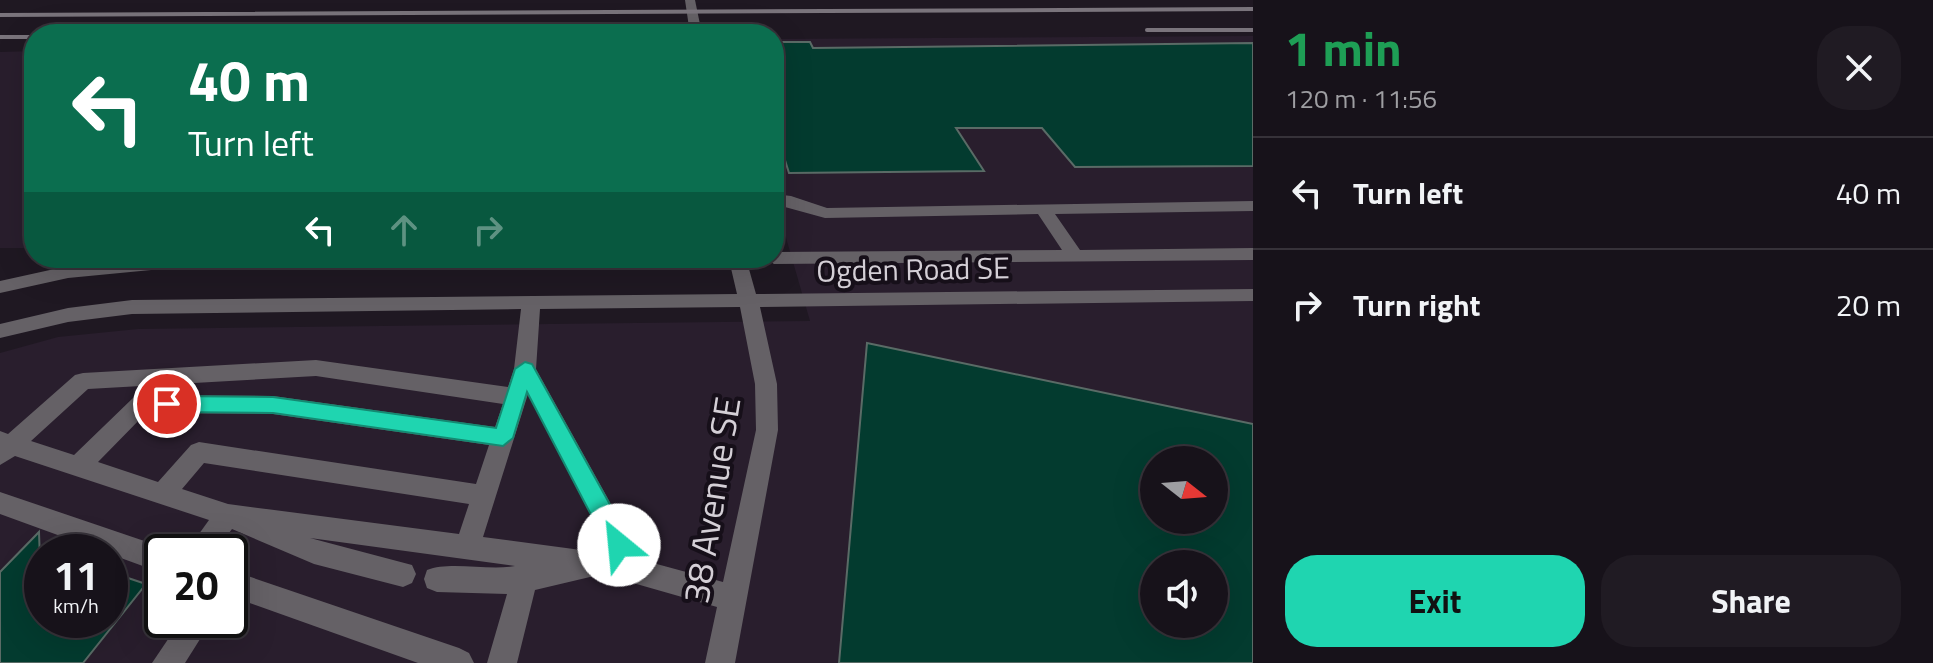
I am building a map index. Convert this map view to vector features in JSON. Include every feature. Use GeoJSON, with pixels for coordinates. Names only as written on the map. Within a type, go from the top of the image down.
{"type":"FeatureCollection","features":[{"type":"Feature","properties":{"kind":"street"},"geometry":{"type":"LineString","coordinates":[[690,0],[694,24]]}},
{"type":"Feature","properties":{"kind":"street"},"geometry":{"type":"LineString","coordinates":[[784,199],[825,213],[1253,206]]}},
{"type":"Feature","properties":{"kind":"street"},"geometry":{"type":"LineString","coordinates":[[1043,210],[1075,255]]}},
{"type":"Feature","properties":{"kind":"street","name":"Ogden Road SE"},"geometry":{"type":"LineString","coordinates":[[784,258],[1253,254]]}},
{"type":"Feature","properties":{"kind":"street"},"geometry":{"type":"LineString","coordinates":[[0,287],[65,268]]}},
{"type":"Feature","properties":{"kind":"street","name":"38 Avenue SE"},"geometry":{"type":"LineString","coordinates":[[720,663],[767,430],[766,384],[742,268]]}},
{"type":"Feature","properties":{"kind":"street"},"geometry":{"type":"LineString","coordinates":[[0,276],[31,279]]}},
{"type":"Feature","properties":{"kind":"street","name":"Ogden Road SE"},"geometry":{"type":"LineString","coordinates":[[0,331],[68,315],[132,307],[1253,295]]}},
{"type":"Feature","properties":{"kind":"street"},"geometry":{"type":"LineString","coordinates":[[467,548],[525,369],[531,302]]}},
{"type":"Feature","properties":{"kind":"street"},"geometry":{"type":"LineString","coordinates":[[4,447],[83,381],[316,368],[516,397]]}},
{"type":"Feature","properties":{"kind":"street"},"geometry":{"type":"LineString","coordinates":[[525,369],[633,570]]}},
{"type":"Feature","properties":{"kind":"street"},"geometry":{"type":"LineString","coordinates":[[79,466],[141,404],[273,405],[503,438]]}},
{"type":"Feature","properties":{"kind":"street"},"geometry":{"type":"LineString","coordinates":[[4,447],[79,466],[228,515],[314,552],[403,574]]}},
{"type":"Feature","properties":{"kind":"street"},"geometry":{"type":"LineString","coordinates":[[163,494],[199,452],[484,496]]}},
{"type":"Feature","properties":{"kind":"street"},"geometry":{"type":"LineString","coordinates":[[0,503],[144,554]]}},
{"type":"Feature","properties":{"kind":"street"},"geometry":{"type":"LineString","coordinates":[[228,515],[467,548],[527,569]]}},
{"type":"Feature","properties":{"kind":"street"},"geometry":{"type":"LineString","coordinates":[[213,534],[228,515]]}},
{"type":"Feature","properties":{"kind":"street"},"geometry":{"type":"LineString","coordinates":[[437,579],[473,584],[527,569],[592,565],[633,570],[733,598]]}},
{"type":"Feature","properties":{"kind":"street"},"geometry":{"type":"LineString","coordinates":[[502,663],[527,569]]}},
{"type":"Feature","properties":{"kind":"street"},"geometry":{"type":"LineString","coordinates":[[248,589],[459,663]]}},
{"type":"Feature","properties":{"kind":"street"},"geometry":{"type":"LineString","coordinates":[[167,663],[185,638]]}},
{"type":"Feature","properties":{"kind":"shaded area"},"geometry":{"type":"Polygon","coordinates":[[[1253,36],[1253,663],[0,663],[0,353],[58,337],[138,329],[810,321],[784,231],[784,39],[1253,36]]]}},
{"type":"Feature","properties":{"kind":"shaded area"},"geometry":{"type":"Polygon","coordinates":[[[24,51],[24,248],[0,248],[0,52],[24,51]]]}},
{"type":"Feature","properties":{"kind":"building"},"geometry":{"type":"Polygon","coordinates":[[[784,42],[810,42],[813,48],[1253,43],[1253,166],[1075,167],[1042,128],[956,128],[984,171],[789,173],[784,157],[784,42]]]}},
{"type":"Feature","properties":{"kind":"building"},"geometry":{"type":"Polygon","coordinates":[[[867,343],[1253,424],[1253,663],[839,663],[867,343]]]}},
{"type":"Feature","properties":{"kind":"building"},"geometry":{"type":"Polygon","coordinates":[[[24,547],[24,638],[103,638],[83,663],[0,663],[0,572],[24,547]]]}},
{"type":"Feature","properties":{"kind":"building"},"geometry":{"type":"Polygon","coordinates":[[[128,578],[144,583],[128,607],[128,578]]]}},
{"type":"Feature","properties":{"kind":"railway"},"geometry":{"type":"LineString","coordinates":[[0,15],[1253,9]]}},
{"type":"Feature","properties":{"kind":"railway"},"geometry":{"type":"LineString","coordinates":[[1147,30],[1253,30]]}},
{"type":"Feature","properties":{"kind":"railway"},"geometry":{"type":"LineString","coordinates":[[0,37],[24,37]]}},
{"type":"Feature","properties":{"kind":"route"},"geometry":{"type":"LineString","coordinates":[[167,404],[273,405],[503,438],[525,369],[619,545]]}}]}
